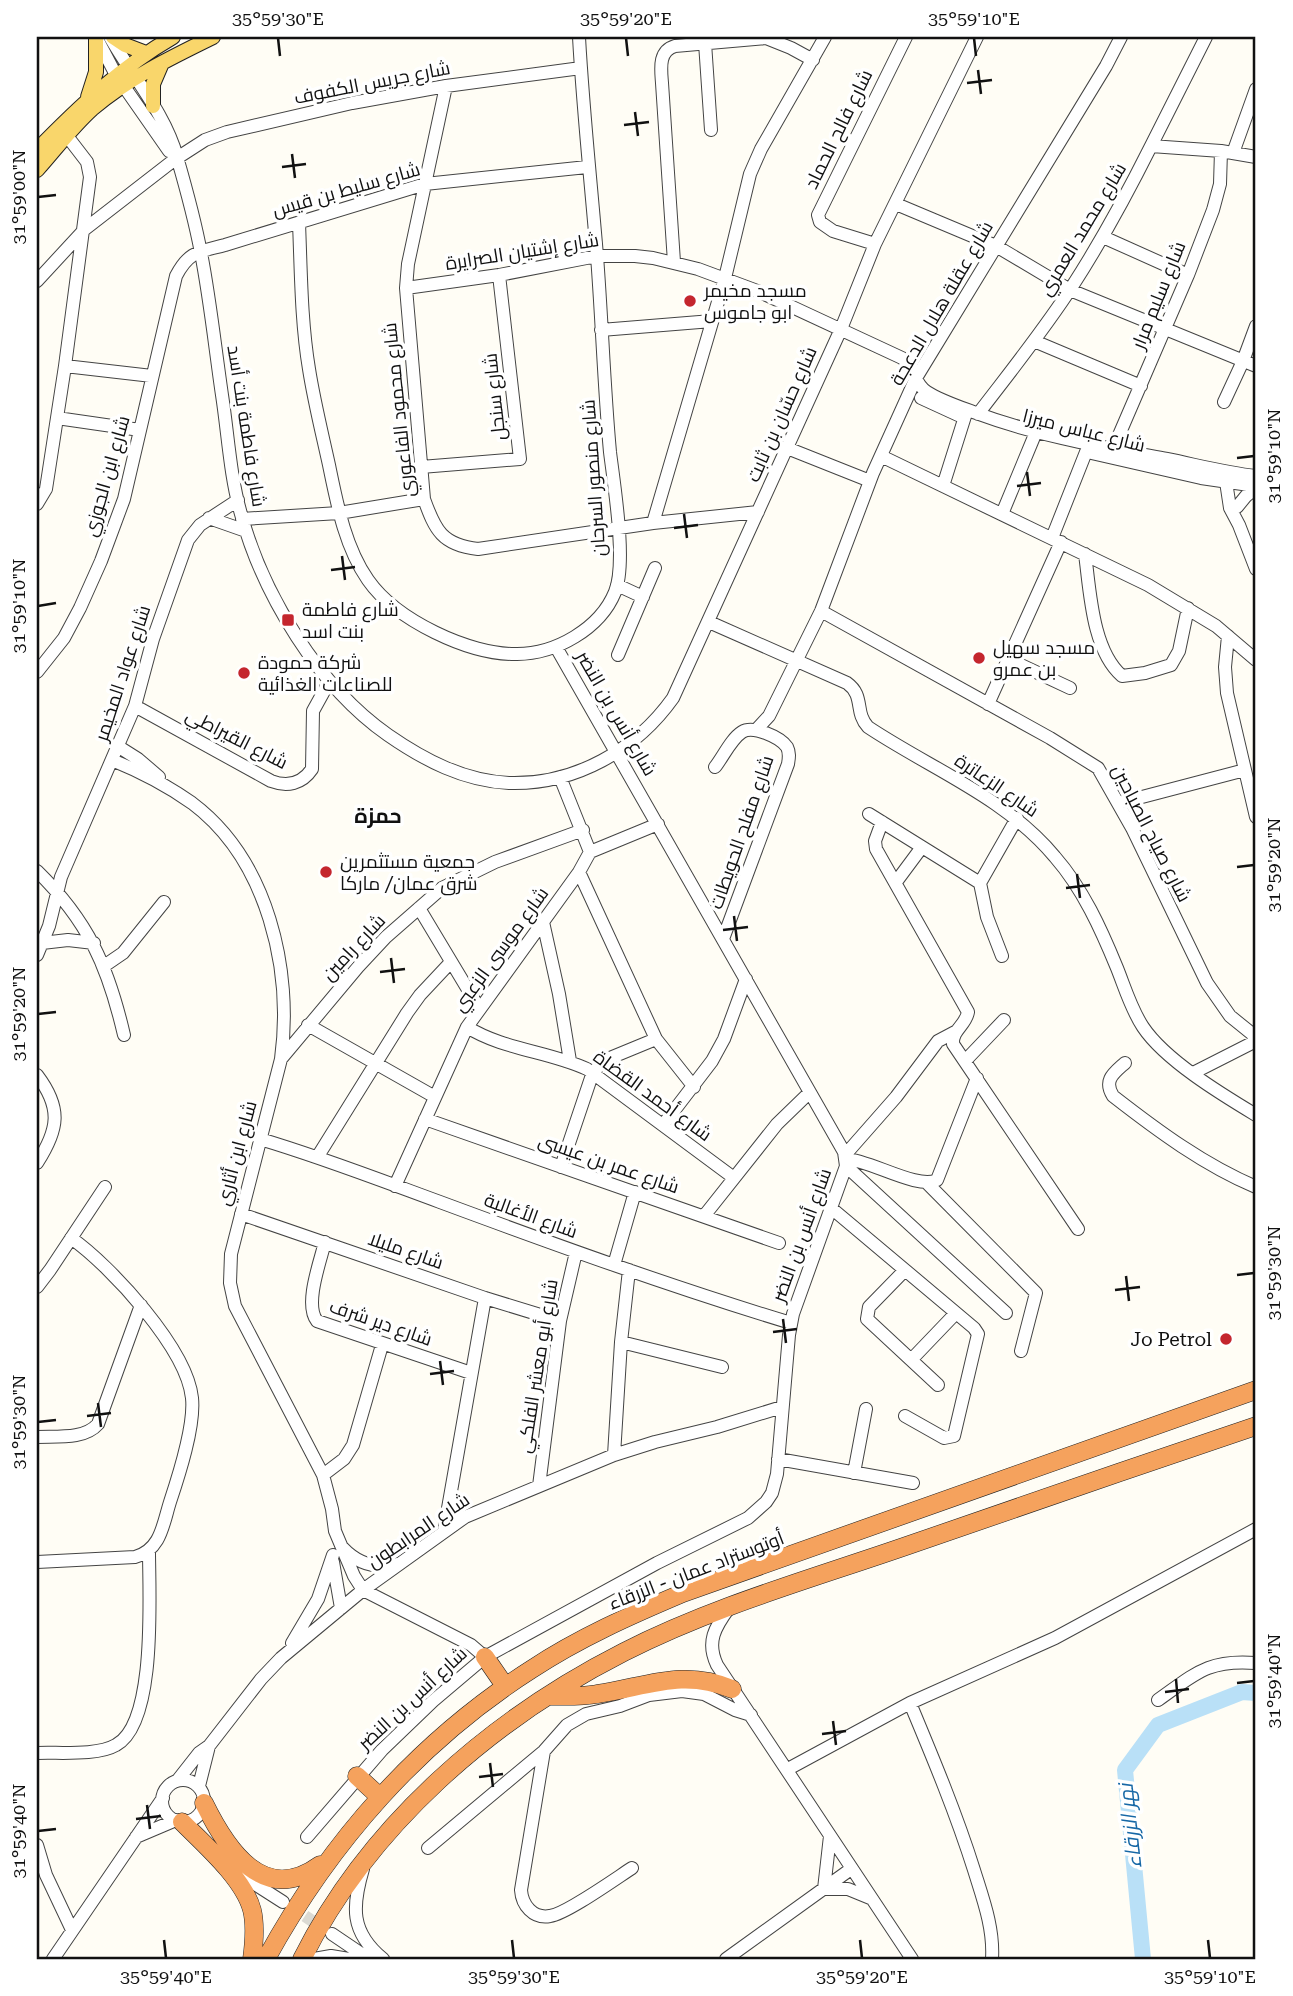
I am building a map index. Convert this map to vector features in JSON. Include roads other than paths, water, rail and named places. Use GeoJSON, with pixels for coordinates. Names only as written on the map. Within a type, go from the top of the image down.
{"type":"FeatureCollection","features":[{"type":"Feature","properties":{"kind":"highway","name":"أوتوستراد عمان - الزرقاء"},"geometry":{"type":"LineString","coordinates":[[266,1959],[287,1920],[328,1859],[380,1797],[436,1740],[505,1686],[594,1633],[683,1593],[1256,1390]]}},
{"type":"Feature","properties":{"kind":"highway"},"geometry":{"type":"LineString","coordinates":[[302,1959],[334,1905],[366,1861],[420,1800],[462,1759],[548,1696],[625,1651],[729,1607],[1256,1426]]}},
{"type":"Feature","properties":{"kind":"highway"},"geometry":{"type":"LineString","coordinates":[[485,1657],[505,1686]]}},
{"type":"Feature","properties":{"kind":"highway"},"geometry":{"type":"LineString","coordinates":[[548,1696],[597,1694],[681,1678],[707,1680],[732,1689]]}},
{"type":"Feature","properties":{"kind":"highway"},"geometry":{"type":"LineString","coordinates":[[357,1776],[380,1797]]}},
{"type":"Feature","properties":{"kind":"highway"},"geometry":{"type":"LineString","coordinates":[[202,1799],[224,1839],[260,1875],[278,1881],[296,1879],[305,1876],[328,1859]]}},
{"type":"Feature","properties":{"kind":"highway"},"geometry":{"type":"LineString","coordinates":[[181,1821],[210,1851],[249,1900],[254,1917],[252,1959]]}},
{"type":"Feature","properties":{"kind":"main road"},"geometry":{"type":"LineString","coordinates":[[88,99],[97,65],[96,37]]}},
{"type":"Feature","properties":{"kind":"main road"},"geometry":{"type":"LineString","coordinates":[[111,37],[146,52]]}},
{"type":"Feature","properties":{"kind":"main road"},"geometry":{"type":"LineString","coordinates":[[37,170],[90,111],[126,77],[146,52],[173,37]]}},
{"type":"Feature","properties":{"kind":"main road"},"geometry":{"type":"LineString","coordinates":[[37,150],[88,99],[126,77],[162,63],[213,37]]}},
{"type":"Feature","properties":{"kind":"main road"},"geometry":{"type":"LineString","coordinates":[[153,106],[153,84],[162,63]]}},
{"type":"Feature","properties":{"kind":"street"},"geometry":{"type":"LineString","coordinates":[[96,37],[126,77]]}},
{"type":"Feature","properties":{"kind":"street"},"geometry":{"type":"LineString","coordinates":[[111,37],[126,77]]}},
{"type":"Feature","properties":{"kind":"street","name":"شارع منصور السرحان"},"geometry":{"type":"LineString","coordinates":[[299,223],[309,370],[339,513],[356,561],[368,581],[388,603],[425,626],[478,649],[502,654],[541,653],[583,631],[598,618],[611,600],[617,585],[618,529],[597,256],[587,167],[579,37]]}},
{"type":"Feature","properties":{"kind":"street"},"geometry":{"type":"LineString","coordinates":[[653,523],[725,278],[750,174],[761,149],[825,37]]}},
{"type":"Feature","properties":{"kind":"street","name":"شارع فالح الحماد"},"geometry":{"type":"LineString","coordinates":[[875,244],[833,231],[820,222],[818,215],[906,37]]}},
{"type":"Feature","properties":{"kind":"street","name":"شارع حسّان بن ثابت"},"geometry":{"type":"LineString","coordinates":[[618,753],[653,724],[673,698],[841,329],[875,244],[977,37]]}},
{"type":"Feature","properties":{"kind":"street","name":"شارع عقلة هلال الدعجة"},"geometry":{"type":"LineString","coordinates":[[756,730],[769,716],[821,611],[871,477],[914,383],[1099,78],[1121,37]]}},
{"type":"Feature","properties":{"kind":"street","name":"شارع محمد العمري"},"geometry":{"type":"LineString","coordinates":[[970,414],[1034,341],[1070,290],[1103,237],[1206,37]]}},
{"type":"Feature","properties":{"kind":"street"},"geometry":{"type":"LineString","coordinates":[[674,262],[662,59],[668,48],[765,38],[813,60]]}},
{"type":"Feature","properties":{"kind":"street"},"geometry":{"type":"LineString","coordinates":[[705,43],[711,130]]}},
{"type":"Feature","properties":{"kind":"street","name":"شارع جريس الكفوف"},"geometry":{"type":"LineString","coordinates":[[37,281],[85,229],[205,140],[227,132],[352,103],[446,86],[580,68]]}},
{"type":"Feature","properties":{"kind":"street","name":"شارع فاطمة بنت أسد"},"geometry":{"type":"LineString","coordinates":[[126,77],[153,106],[170,138],[201,256],[237,500],[244,525],[280,611],[329,681],[357,711],[377,727],[405,747],[454,772],[497,782],[518,783],[560,777],[618,753]]}},
{"type":"Feature","properties":{"kind":"street","name":"شارع فاطمة بنت أسد"},"geometry":{"type":"LineString","coordinates":[[126,77],[176,161]]}},
{"type":"Feature","properties":{"kind":"street","name":"شارع محمود الفاعوري"},"geometry":{"type":"LineString","coordinates":[[446,86],[405,288],[424,499],[437,531],[446,539],[478,549],[653,523],[758,512]]}},
{"type":"Feature","properties":{"kind":"street","name":"شارع سليم مرار"},"geometry":{"type":"LineString","coordinates":[[1113,449],[1188,275],[1218,193],[1227,152],[1256,89]]}},
{"type":"Feature","properties":{"kind":"street"},"geometry":{"type":"LineString","coordinates":[[37,504],[46,489],[85,229],[90,173],[67,136]]}},
{"type":"Feature","properties":{"kind":"street"},"geometry":{"type":"LineString","coordinates":[[1151,146],[1256,157]]}},
{"type":"Feature","properties":{"kind":"street","name":"شارع سليط بن قيس"},"geometry":{"type":"LineString","coordinates":[[201,256],[425,184],[587,167]]}},
{"type":"Feature","properties":{"kind":"street"},"geometry":{"type":"LineString","coordinates":[[896,204],[996,246],[1070,290],[1256,366]]}},
{"type":"Feature","properties":{"kind":"street"},"geometry":{"type":"LineString","coordinates":[[1103,237],[1188,275]]}},
{"type":"Feature","properties":{"kind":"street","name":"شارع ابن الجوزي"},"geometry":{"type":"LineString","coordinates":[[37,672],[64,638],[101,561],[124,499],[176,276],[188,256],[201,256]]}},
{"type":"Feature","properties":{"kind":"street","name":"شارع إشتيان الصرايرة"},"geometry":{"type":"LineString","coordinates":[[405,288],[499,275],[597,256],[635,256],[674,262],[725,278],[896,356]]}},
{"type":"Feature","properties":{"kind":"street","name":"شارع سنجل"},"geometry":{"type":"LineString","coordinates":[[421,467],[520,459],[499,275]]}},
{"type":"Feature","properties":{"kind":"street"},"geometry":{"type":"LineString","coordinates":[[601,330],[712,321]]}},
{"type":"Feature","properties":{"kind":"street"},"geometry":{"type":"LineString","coordinates":[[1224,402],[1256,326]]}},
{"type":"Feature","properties":{"kind":"street"},"geometry":{"type":"LineString","coordinates":[[1034,341],[1141,386]]}},
{"type":"Feature","properties":{"kind":"street","name":"شارع عباس ميرزا"},"geometry":{"type":"LineString","coordinates":[[896,356],[908,362],[914,383],[970,414],[1086,452],[1201,478],[1256,476]]}},
{"type":"Feature","properties":{"kind":"street"},"geometry":{"type":"LineString","coordinates":[[65,366],[152,376]]}},
{"type":"Feature","properties":{"kind":"street"},"geometry":{"type":"LineString","coordinates":[[943,486],[970,414]]}},
{"type":"Feature","properties":{"kind":"street"},"geometry":{"type":"LineString","coordinates":[[57,418],[140,430]]}},
{"type":"Feature","properties":{"kind":"street"},"geometry":{"type":"LineString","coordinates":[[1002,514],[1035,435]]}},
{"type":"Feature","properties":{"kind":"street","name":"شارع عباس ميرزا"},"geometry":{"type":"LineString","coordinates":[[1035,435],[1192,464],[1256,487]]}},
{"type":"Feature","properties":{"kind":"street"},"geometry":{"type":"LineString","coordinates":[[789,444],[871,477]]}},
{"type":"Feature","properties":{"kind":"street"},"geometry":{"type":"LineString","coordinates":[[988,704],[1056,540],[1086,452]]}},
{"type":"Feature","properties":{"kind":"street"},"geometry":{"type":"LineString","coordinates":[[881,456],[1148,585],[1188,608],[1256,660]]}},
{"type":"Feature","properties":{"kind":"street"},"geometry":{"type":"LineString","coordinates":[[1201,478],[1233,508]]}},
{"type":"Feature","properties":{"kind":"street"},"geometry":{"type":"LineString","coordinates":[[1227,478],[1233,508],[1256,569]]}},
{"type":"Feature","properties":{"kind":"street"},"geometry":{"type":"LineString","coordinates":[[1233,508],[1256,487]]}},
{"type":"Feature","properties":{"kind":"street"},"geometry":{"type":"LineString","coordinates":[[209,518],[244,525],[424,499]]}},
{"type":"Feature","properties":{"kind":"street","name":"شارع عواد المخيمر"},"geometry":{"type":"LineString","coordinates":[[40,949],[67,863],[135,706],[153,639],[188,540],[200,525],[237,500]]}},
{"type":"Feature","properties":{"kind":"street"},"geometry":{"type":"LineString","coordinates":[[1085,554],[1098,631],[1107,657],[1122,676],[1145,673],[1171,665],[1179,651],[1188,608]]}},
{"type":"Feature","properties":{"kind":"street"},"geometry":{"type":"LineString","coordinates":[[618,655],[655,568]]}},
{"type":"Feature","properties":{"kind":"street"},"geometry":{"type":"LineString","coordinates":[[617,585],[643,597]]}},
{"type":"Feature","properties":{"kind":"street","name":"شارع صياح الصباحين"},"geometry":{"type":"LineString","coordinates":[[821,611],[1091,763],[1103,776],[1119,803],[1207,983],[1230,1016],[1256,1039]]}},
{"type":"Feature","properties":{"kind":"street","name":"شارع الزعاترة"},"geometry":{"type":"LineString","coordinates":[[709,622],[847,683],[854,688],[862,721],[867,727],[1017,818],[1034,832],[1076,884],[1104,938],[1143,1027],[1164,1051],[1256,1115]]}},
{"type":"Feature","properties":{"kind":"street"},"geometry":{"type":"LineString","coordinates":[[1228,636],[1225,681],[1256,817]]}},
{"type":"Feature","properties":{"kind":"street","name":"شارع أنس بن النضر"},"geometry":{"type":"LineString","coordinates":[[307,1837],[357,1776],[407,1725],[485,1657],[657,1563],[748,1518],[766,1502],[772,1493],[778,1459],[791,1323],[846,1160],[556,647]]}},
{"type":"Feature","properties":{"kind":"street"},"geometry":{"type":"LineString","coordinates":[[1008,659],[1070,688]]}},
{"type":"Feature","properties":{"kind":"street","name":"شارع القيراطي"},"geometry":{"type":"LineString","coordinates":[[135,706],[271,781],[286,785],[302,779],[312,769],[313,710],[329,681]]}},
{"type":"Feature","properties":{"kind":"street"},"geometry":{"type":"LineString","coordinates":[[769,716],[771,736]]}},
{"type":"Feature","properties":{"kind":"street","name":"شارع مفلح الحويطات"},"geometry":{"type":"LineString","coordinates":[[715,767],[742,732],[756,730],[771,736],[788,749],[788,764],[723,939]]}},
{"type":"Feature","properties":{"kind":"street","name":"شارع ابن أثاري"},"geometry":{"type":"LineString","coordinates":[[119,747],[138,759],[213,823],[232,845],[258,888],[276,944],[284,1020],[281,1059],[230,1254],[229,1269],[235,1306],[323,1475],[335,1531],[335,1582],[341,1608]]}},
{"type":"Feature","properties":{"kind":"street","name":"شارع ابن أثاري"},"geometry":{"type":"LineString","coordinates":[[112,760],[180,796]]}},
{"type":"Feature","properties":{"kind":"street"},"geometry":{"type":"LineString","coordinates":[[1119,803],[1245,771]]}},
{"type":"Feature","properties":{"kind":"street"},"geometry":{"type":"LineString","coordinates":[[560,777],[590,852],[658,824]]}},
{"type":"Feature","properties":{"kind":"street"},"geometry":{"type":"LineString","coordinates":[[869,814],[980,883]]}},
{"type":"Feature","properties":{"kind":"street"},"geometry":{"type":"LineString","coordinates":[[1002,956],[986,917],[980,883],[1017,818]]}},
{"type":"Feature","properties":{"kind":"street"},"geometry":{"type":"LineString","coordinates":[[846,1160],[938,1041],[955,1032],[967,1020],[968,1012],[875,845],[882,822]]}},
{"type":"Feature","properties":{"kind":"street","name":"شارع رامين"},"geometry":{"type":"LineString","coordinates":[[281,1059],[386,937],[442,888],[495,862],[583,830]]}},
{"type":"Feature","properties":{"kind":"street"},"geometry":{"type":"LineString","coordinates":[[896,882],[922,847]]}},
{"type":"Feature","properties":{"kind":"street","name":"شارع موسى الزعبي"},"geometry":{"type":"LineString","coordinates":[[395,1186],[467,1027],[579,872],[590,852]]}},
{"type":"Feature","properties":{"kind":"street"},"geometry":{"type":"LineString","coordinates":[[37,871],[58,891],[94,943],[104,966],[124,1035]]}},
{"type":"Feature","properties":{"kind":"street"},"geometry":{"type":"LineString","coordinates":[[579,872],[656,1039],[694,1087]]}},
{"type":"Feature","properties":{"kind":"street"},"geometry":{"type":"LineString","coordinates":[[104,966],[123,953],[164,902]]}},
{"type":"Feature","properties":{"kind":"street"},"geometry":{"type":"LineString","coordinates":[[419,908],[479,1008]]}},
{"type":"Feature","properties":{"kind":"street"},"geometry":{"type":"LineString","coordinates":[[543,922],[570,1061]]}},
{"type":"Feature","properties":{"kind":"street"},"geometry":{"type":"LineString","coordinates":[[40,949],[68,940],[94,943]]}},
{"type":"Feature","properties":{"kind":"street"},"geometry":{"type":"LineString","coordinates":[[318,1156],[420,995],[450,963]]}},
{"type":"Feature","properties":{"kind":"street"},"geometry":{"type":"LineString","coordinates":[[663,1125],[694,1087],[721,1045],[746,979]]}},
{"type":"Feature","properties":{"kind":"street"},"geometry":{"type":"LineString","coordinates":[[965,1061],[1004,1020]]}},
{"type":"Feature","properties":{"kind":"street"},"geometry":{"type":"LineString","coordinates":[[308,1026],[435,1097]]}},
{"type":"Feature","properties":{"kind":"street","name":"شارع أحمد القضاة"},"geometry":{"type":"LineString","coordinates":[[467,1027],[502,1044],[570,1061],[593,1072],[733,1178]]}},
{"type":"Feature","properties":{"kind":"street"},"geometry":{"type":"LineString","coordinates":[[955,1032],[953,1044],[1078,1229]]}},
{"type":"Feature","properties":{"kind":"street"},"geometry":{"type":"LineString","coordinates":[[561,1167],[593,1072],[605,1060],[656,1039]]}},
{"type":"Feature","properties":{"kind":"street"},"geometry":{"type":"LineString","coordinates":[[1193,1073],[1256,1039]]}},
{"type":"Feature","properties":{"kind":"street"},"geometry":{"type":"LineString","coordinates":[[1125,1063],[1109,1079],[1108,1087],[1113,1096],[1178,1145],[1256,1187]]}},
{"type":"Feature","properties":{"kind":"street"},"geometry":{"type":"LineString","coordinates":[[37,1075],[54,1102],[56,1114],[46,1149],[37,1163]]}},
{"type":"Feature","properties":{"kind":"street"},"geometry":{"type":"LineString","coordinates":[[927,1184],[933,1183],[940,1176],[977,1078]]}},
{"type":"Feature","properties":{"kind":"street"},"geometry":{"type":"LineString","coordinates":[[704,1216],[783,1117],[809,1093]]}},
{"type":"Feature","properties":{"kind":"street","name":"شارع عمر بن عيسى"},"geometry":{"type":"LineString","coordinates":[[425,1119],[779,1244]]}},
{"type":"Feature","properties":{"kind":"street","name":"شارع الأغالبة"},"geometry":{"type":"LineString","coordinates":[[260,1139],[318,1156],[714,1300],[791,1323]]}},
{"type":"Feature","properties":{"kind":"street"},"geometry":{"type":"LineString","coordinates":[[846,1160],[859,1160],[927,1184],[1036,1293],[1021,1351]]}},
{"type":"Feature","properties":{"kind":"street"},"geometry":{"type":"LineString","coordinates":[[846,1160],[1006,1313]]}},
{"type":"Feature","properties":{"kind":"street"},"geometry":{"type":"LineString","coordinates":[[37,1287],[105,1186]]}},
{"type":"Feature","properties":{"kind":"street"},"geometry":{"type":"LineString","coordinates":[[614,1265],[635,1192]]}},
{"type":"Feature","properties":{"kind":"street"},"geometry":{"type":"LineString","coordinates":[[830,1206],[974,1328],[978,1337],[954,1436],[944,1438],[905,1416]]}},
{"type":"Feature","properties":{"kind":"street","name":"شارع مليلا"},"geometry":{"type":"LineString","coordinates":[[241,1214],[560,1321]]}},
{"type":"Feature","properties":{"kind":"street"},"geometry":{"type":"LineString","coordinates":[[37,1562],[135,1557],[149,1551],[159,1539],[173,1495],[193,1407],[192,1393],[183,1367],[142,1305],[106,1267],[71,1238]]}},
{"type":"Feature","properties":{"kind":"street","name":"شارع دير شرف"},"geometry":{"type":"LineString","coordinates":[[325,1242],[311,1304],[313,1317],[321,1324],[471,1373]]}},
{"type":"Feature","properties":{"kind":"street","name":"شارع أبو معشر الفلكي"},"geometry":{"type":"LineString","coordinates":[[539,1486],[560,1321],[576,1252]]}},
{"type":"Feature","properties":{"kind":"street"},"geometry":{"type":"LineString","coordinates":[[614,1455],[621,1342],[629,1270]]}},
{"type":"Feature","properties":{"kind":"street"},"geometry":{"type":"LineString","coordinates":[[905,1270],[869,1307],[866,1315],[869,1322],[939,1385]]}},
{"type":"Feature","properties":{"kind":"street"},"geometry":{"type":"LineString","coordinates":[[444,1531],[485,1298]]}},
{"type":"Feature","properties":{"kind":"street"},"geometry":{"type":"LineString","coordinates":[[37,1437],[82,1434],[90,1432],[98,1424],[142,1305]]}},
{"type":"Feature","properties":{"kind":"street"},"geometry":{"type":"LineString","coordinates":[[911,1360],[956,1313]]}},
{"type":"Feature","properties":{"kind":"street"},"geometry":{"type":"LineString","coordinates":[[621,1342],[722,1367]]}},
{"type":"Feature","properties":{"kind":"street"},"geometry":{"type":"LineString","coordinates":[[323,1475],[344,1459],[353,1445],[382,1345]]}},
{"type":"Feature","properties":{"kind":"street","name":"شارع المرابطون"},"geometry":{"type":"LineString","coordinates":[[177,1781],[281,1658],[363,1590],[465,1517],[614,1455],[782,1408]]}},
{"type":"Feature","properties":{"kind":"street"},"geometry":{"type":"LineString","coordinates":[[854,1473],[866,1409]]}},
{"type":"Feature","properties":{"kind":"street"},"geometry":{"type":"LineString","coordinates":[[778,1459],[913,1483]]}},
{"type":"Feature","properties":{"kind":"street"},"geometry":{"type":"LineString","coordinates":[[788,1769],[910,1703],[1055,1638],[1256,1529]]}},
{"type":"Feature","properties":{"kind":"street"},"geometry":{"type":"LineString","coordinates":[[281,1658],[318,1599],[336,1550],[374,1566],[401,1563]]}},
{"type":"Feature","properties":{"kind":"street","name":"شارع ابن أثاري"},"geometry":{"type":"LineString","coordinates":[[336,1550],[346,1561],[363,1590]]}},
{"type":"Feature","properties":{"kind":"street"},"geometry":{"type":"LineString","coordinates":[[37,1753],[104,1750],[124,1740],[131,1732],[139,1711],[148,1654],[149,1551]]}},
{"type":"Feature","properties":{"kind":"street"},"geometry":{"type":"LineString","coordinates":[[363,1590],[471,1645],[485,1657]]}},
{"type":"Feature","properties":{"kind":"street"},"geometry":{"type":"LineString","coordinates":[[729,1607],[716,1626],[711,1641],[714,1657],[732,1689],[788,1769],[912,1959]]}},
{"type":"Feature","properties":{"kind":"street"},"geometry":{"type":"LineString","coordinates":[[1158,1700],[1212,1665],[1231,1661],[1256,1663]]}},
{"type":"Feature","properties":{"kind":"street"},"geometry":{"type":"LineString","coordinates":[[428,1848],[544,1751],[564,1728],[578,1718],[649,1695],[681,1691],[696,1693],[751,1715]]}},
{"type":"Feature","properties":{"kind":"street"},"geometry":{"type":"LineString","coordinates":[[910,1703],[969,1853],[985,1904],[992,1959]]}},
{"type":"Feature","properties":{"kind":"street","name":"شارع المرابطون"},"geometry":{"type":"LineString","coordinates":[[202,1799],[209,1746]]}},
{"type":"Feature","properties":{"kind":"street"},"geometry":{"type":"LineString","coordinates":[[544,1751],[522,1890],[527,1907],[537,1915],[555,1915],[632,1868]]}},
{"type":"Feature","properties":{"kind":"street"},"geometry":{"type":"LineString","coordinates":[[53,1959],[163,1798],[165,1791],[177,1781],[185,1780],[202,1799],[217,1844]]}},
{"type":"Feature","properties":{"kind":"street"},"geometry":{"type":"LineString","coordinates":[[163,1798],[166,1811],[217,1844],[237,1867],[270,1895],[284,1902]]}},
{"type":"Feature","properties":{"kind":"street"},"geometry":{"type":"LineString","coordinates":[[136,1838],[199,1815],[202,1799]]}},
{"type":"Feature","properties":{"kind":"street"},"geometry":{"type":"LineString","coordinates":[[824,1889],[830,1836]]}},
{"type":"Feature","properties":{"kind":"street"},"geometry":{"type":"LineString","coordinates":[[37,1845],[46,1875],[72,1930]]}},
{"type":"Feature","properties":{"kind":"street"},"geometry":{"type":"LineString","coordinates":[[366,1861],[356,1894],[356,1919],[366,1942],[383,1959]]}},
{"type":"Feature","properties":{"kind":"street"},"geometry":{"type":"LineString","coordinates":[[726,1959],[851,1869]]}},
{"type":"Feature","properties":{"kind":"street"},"geometry":{"type":"LineString","coordinates":[[824,1889],[848,1889],[872,1899]]}},
{"type":"Feature","properties":{"kind":"street"},"geometry":{"type":"LineString","coordinates":[[332,1934],[369,1959]]}},
{"type":"Feature","properties":{"kind":"street"},"geometry":{"type":"LineString","coordinates":[[314,1959],[331,1956],[349,1959]]}},
{"type":"Feature","properties":{"kind":"waterway","name":"نهر الزرقاء"},"geometry":{"type":"LineString","coordinates":[[1143,1959],[1125,1770],[1158,1725],[1242,1692],[1256,1693]]}},
{"type":"Feature","properties":{"kind":"tunnel"},"geometry":{"type":"LineString","coordinates":[[290,1906],[327,1931]]}},
{"type":"Feature","properties":{"kind":"place","name":"مسجد مخيمر ابو جاموس"},"geometry":{"type":"Point","coordinates":[690,301]}},
{"type":"Feature","properties":{"kind":"place","name":"شارع فاطمة بنت اسد"},"geometry":{"type":"Point","coordinates":[288,620]}},
{"type":"Feature","properties":{"kind":"place","name":"مسجد سهيل بن عمرو"},"geometry":{"type":"Point","coordinates":[979,658]}},
{"type":"Feature","properties":{"kind":"place","name":"شركة حمودة للصناعات الغذائية"},"geometry":{"type":"Point","coordinates":[244,673]}},
{"type":"Feature","properties":{"kind":"place","name":"جمعية مستثمرين شرق عمان/ ماركا"},"geometry":{"type":"Point","coordinates":[326,872]}},
{"type":"Feature","properties":{"kind":"place","name":"Jo Petrol"},"geometry":{"type":"Point","coordinates":[1226,1339]}},
{"type":"Feature","properties":{"kind":"district","name":"حمزة"},"geometry":{"type":"Point","coordinates":[378,816]}}]}
